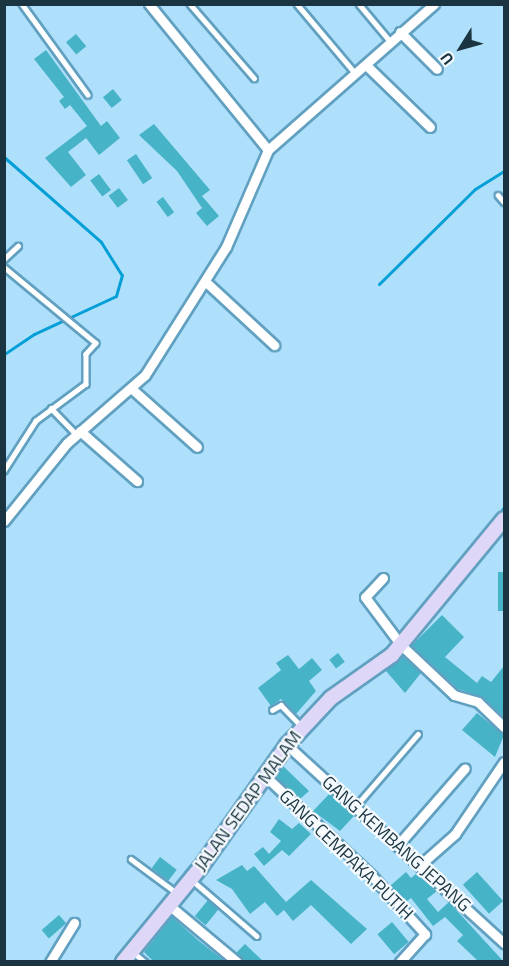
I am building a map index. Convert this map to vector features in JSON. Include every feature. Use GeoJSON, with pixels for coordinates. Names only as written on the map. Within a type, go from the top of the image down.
{"type":"FeatureCollection","features":[{"type":"Feature","properties":{"kind":"street"},"geometry":{"type":"LineString","coordinates":[[149,4],[268,150]]}},
{"type":"Feature","properties":{"kind":"street"},"geometry":{"type":"LineString","coordinates":[[4,521],[78,433],[132,389],[206,282],[268,150],[434,4]]}},
{"type":"Feature","properties":{"kind":"street"},"geometry":{"type":"LineString","coordinates":[[400,32],[437,69]]}},
{"type":"Feature","properties":{"kind":"street"},"geometry":{"type":"LineString","coordinates":[[366,65],[430,127]]}},
{"type":"Feature","properties":{"kind":"street"},"geometry":{"type":"LineString","coordinates":[[206,282],[274,345]]}},
{"type":"Feature","properties":{"kind":"street"},"geometry":{"type":"LineString","coordinates":[[132,389],[197,447]]}},
{"type":"Feature","properties":{"kind":"street"},"geometry":{"type":"LineString","coordinates":[[78,433],[137,481]]}},
{"type":"Feature","properties":{"kind":"street","name":"JALAN SEDAP MALAM"},"geometry":{"type":"LineString","coordinates":[[127,956],[170,906],[176,892],[190,880],[286,745],[298,722],[397,640],[504,519]]}},
{"type":"Feature","properties":{"kind":"street"},"geometry":{"type":"LineString","coordinates":[[383,578],[365,597],[397,640],[454,696],[478,702],[504,727]]}},
{"type":"Feature","properties":{"kind":"street","name":"GANG KEMBANG JEPANG"},"geometry":{"type":"LineString","coordinates":[[286,745],[504,942]]}},
{"type":"Feature","properties":{"kind":"street"},"geometry":{"type":"LineString","coordinates":[[420,866],[455,834],[504,762]]}},
{"type":"Feature","properties":{"kind":"street"},"geometry":{"type":"LineString","coordinates":[[397,846],[465,768]]}},
{"type":"Feature","properties":{"kind":"street","name":"GANG CEMPAKA PUTIH"},"geometry":{"type":"LineString","coordinates":[[264,775],[372,876],[425,934],[400,962]]}},
{"type":"Feature","properties":{"kind":"street"},"geometry":{"type":"LineString","coordinates":[[170,906],[237,962]]}},
{"type":"Feature","properties":{"kind":"street"},"geometry":{"type":"LineString","coordinates":[[50,962],[74,923]]}},
{"type":"Feature","properties":{"kind":"lane"},"geometry":{"type":"LineString","coordinates":[[16,4],[27,13]]}},
{"type":"Feature","properties":{"kind":"lane"},"geometry":{"type":"LineString","coordinates":[[22,4],[88,95]]}},
{"type":"Feature","properties":{"kind":"lane"},"geometry":{"type":"LineString","coordinates":[[190,4],[254,78]]}},
{"type":"Feature","properties":{"kind":"lane"},"geometry":{"type":"LineString","coordinates":[[297,4],[356,74]]}},
{"type":"Feature","properties":{"kind":"lane"},"geometry":{"type":"LineString","coordinates":[[359,4],[390,41]]}},
{"type":"Feature","properties":{"kind":"lane"},"geometry":{"type":"LineString","coordinates":[[498,195],[504,202]]}},
{"type":"Feature","properties":{"kind":"lane"},"geometry":{"type":"LineString","coordinates":[[4,259],[18,246]]}},
{"type":"Feature","properties":{"kind":"lane"},"geometry":{"type":"LineString","coordinates":[[4,267],[96,343],[86,354],[86,384],[36,421],[4,471]]}},
{"type":"Feature","properties":{"kind":"lane"},"geometry":{"type":"LineString","coordinates":[[51,408],[78,433]]}},
{"type":"Feature","properties":{"kind":"lane"},"geometry":{"type":"LineString","coordinates":[[272,710],[281,705],[298,722]]}},
{"type":"Feature","properties":{"kind":"lane"},"geometry":{"type":"LineString","coordinates":[[355,807],[418,734]]}},
{"type":"Feature","properties":{"kind":"lane"},"geometry":{"type":"LineString","coordinates":[[131,859],[176,892]]}},
{"type":"Feature","properties":{"kind":"lane"},"geometry":{"type":"LineString","coordinates":[[190,880],[257,936]]}},
{"type":"Feature","properties":{"kind":"lane"},"geometry":{"type":"LineString","coordinates":[[127,956],[145,962]]}},
{"type":"Feature","properties":{"kind":"building"},"geometry":{"type":"Polygon","coordinates":[[[76,34],[86,46],[76,55],[66,42],[76,34]]]}},
{"type":"Feature","properties":{"kind":"building"},"geometry":{"type":"Polygon","coordinates":[[[46,50],[101,126],[107,121],[120,138],[99,155],[86,138],[68,152],[86,175],[71,187],[45,158],[87,126],[70,105],[65,109],[59,101],[64,97],[34,59],[46,50]]]}},
{"type":"Feature","properties":{"kind":"building"},"geometry":{"type":"Polygon","coordinates":[[[113,89],[122,100],[112,108],[103,97],[113,89]]]}},
{"type":"Feature","properties":{"kind":"building"},"geometry":{"type":"Polygon","coordinates":[[[154,124],[210,190],[202,196],[219,216],[207,226],[196,213],[202,208],[177,171],[139,135],[154,124]]]}},
{"type":"Feature","properties":{"kind":"building"},"geometry":{"type":"Polygon","coordinates":[[[136,154],[152,178],[143,184],[127,160],[136,154]]]}},
{"type":"Feature","properties":{"kind":"building"},"geometry":{"type":"Polygon","coordinates":[[[99,174],[111,190],[102,197],[90,181],[99,174]]]}},
{"type":"Feature","properties":{"kind":"building"},"geometry":{"type":"Polygon","coordinates":[[[119,188],[128,200],[118,208],[109,196],[119,188]]]}},
{"type":"Feature","properties":{"kind":"building"},"geometry":{"type":"Polygon","coordinates":[[[163,197],[174,212],[168,217],[157,202],[163,197]]]}},
{"type":"Feature","properties":{"kind":"building"},"geometry":{"type":"Polygon","coordinates":[[[498,572],[504,572],[504,611],[498,611],[498,572]]]}},
{"type":"Feature","properties":{"kind":"building"},"geometry":{"type":"Polygon","coordinates":[[[442,615],[464,637],[445,657],[477,683],[482,676],[491,682],[504,666],[504,717],[482,697],[458,689],[411,646],[442,615]]]}},
{"type":"Feature","properties":{"kind":"building"},"geometry":{"type":"Polygon","coordinates":[[[338,653],[345,662],[336,668],[329,660],[338,653]]]}},
{"type":"Feature","properties":{"kind":"building"},"geometry":{"type":"Polygon","coordinates":[[[288,655],[299,669],[312,658],[322,670],[309,681],[316,691],[296,714],[281,699],[271,706],[258,688],[281,670],[276,663],[288,655]]]}},
{"type":"Feature","properties":{"kind":"building"},"geometry":{"type":"Polygon","coordinates":[[[403,656],[421,673],[405,693],[386,671],[403,656]]]}},
{"type":"Feature","properties":{"kind":"building"},"geometry":{"type":"Polygon","coordinates":[[[477,713],[504,735],[495,757],[462,730],[477,713]]]}},
{"type":"Feature","properties":{"kind":"building"},"geometry":{"type":"Polygon","coordinates":[[[283,766],[309,791],[300,799],[276,777],[283,766]]]}},
{"type":"Feature","properties":{"kind":"building"},"geometry":{"type":"Polygon","coordinates":[[[330,793],[354,816],[340,831],[313,811],[330,793]]]}},
{"type":"Feature","properties":{"kind":"building"},"geometry":{"type":"Polygon","coordinates":[[[279,819],[292,829],[299,823],[311,834],[289,856],[282,850],[264,866],[254,854],[263,847],[269,854],[281,841],[270,832],[279,819]]]}},
{"type":"Feature","properties":{"kind":"building"},"geometry":{"type":"Polygon","coordinates":[[[160,857],[177,870],[168,881],[152,868],[160,857]]]}},
{"type":"Feature","properties":{"kind":"building"},"geometry":{"type":"Polygon","coordinates":[[[242,865],[247,871],[254,866],[286,902],[311,880],[367,929],[351,944],[311,905],[293,921],[284,910],[277,916],[265,902],[250,914],[232,889],[216,880],[242,865]]]}},
{"type":"Feature","properties":{"kind":"building"},"geometry":{"type":"Polygon","coordinates":[[[406,872],[411,878],[417,873],[437,891],[427,899],[438,912],[449,902],[504,962],[479,962],[457,941],[463,935],[445,917],[433,926],[411,898],[405,903],[390,886],[406,872]]]}},
{"type":"Feature","properties":{"kind":"building"},"geometry":{"type":"Polygon","coordinates":[[[477,872],[503,901],[489,914],[463,885],[477,872]]]}},
{"type":"Feature","properties":{"kind":"building"},"geometry":{"type":"Polygon","coordinates":[[[208,900],[219,909],[206,925],[195,916],[208,900]]]}},
{"type":"Feature","properties":{"kind":"building"},"geometry":{"type":"Polygon","coordinates":[[[59,915],[66,923],[49,938],[42,930],[59,915]]]}},
{"type":"Feature","properties":{"kind":"building"},"geometry":{"type":"Polygon","coordinates":[[[172,917],[226,962],[154,962],[144,952],[172,917]]]}},
{"type":"Feature","properties":{"kind":"building"},"geometry":{"type":"Polygon","coordinates":[[[392,922],[409,942],[394,954],[377,934],[392,922]]]}},
{"type":"Feature","properties":{"kind":"building"},"geometry":{"type":"Polygon","coordinates":[[[245,944],[264,962],[244,962],[236,953],[245,944]]]}},
{"type":"Feature","properties":{"kind":"waterway"},"geometry":{"type":"LineString","coordinates":[[4,157],[101,242],[122,275],[116,296],[34,334],[4,354]]}},
{"type":"Feature","properties":{"kind":"waterway"},"geometry":{"type":"LineString","coordinates":[[379,284],[475,189],[504,171]]}},
{"type":"Feature","properties":{"kind":"waterway"},"geometry":{"type":"LineString","coordinates":[[496,519],[504,507]]}},
{"type":"Feature","properties":{"kind":"waterway"},"geometry":{"type":"LineString","coordinates":[[381,655],[394,641]]}},
{"type":"Feature","properties":{"kind":"waterway"},"geometry":{"type":"LineString","coordinates":[[219,829],[295,724],[355,673]]}},
{"type":"Feature","properties":{"kind":"waterway"},"geometry":{"type":"LineString","coordinates":[[113,962],[215,835]]}}]}
